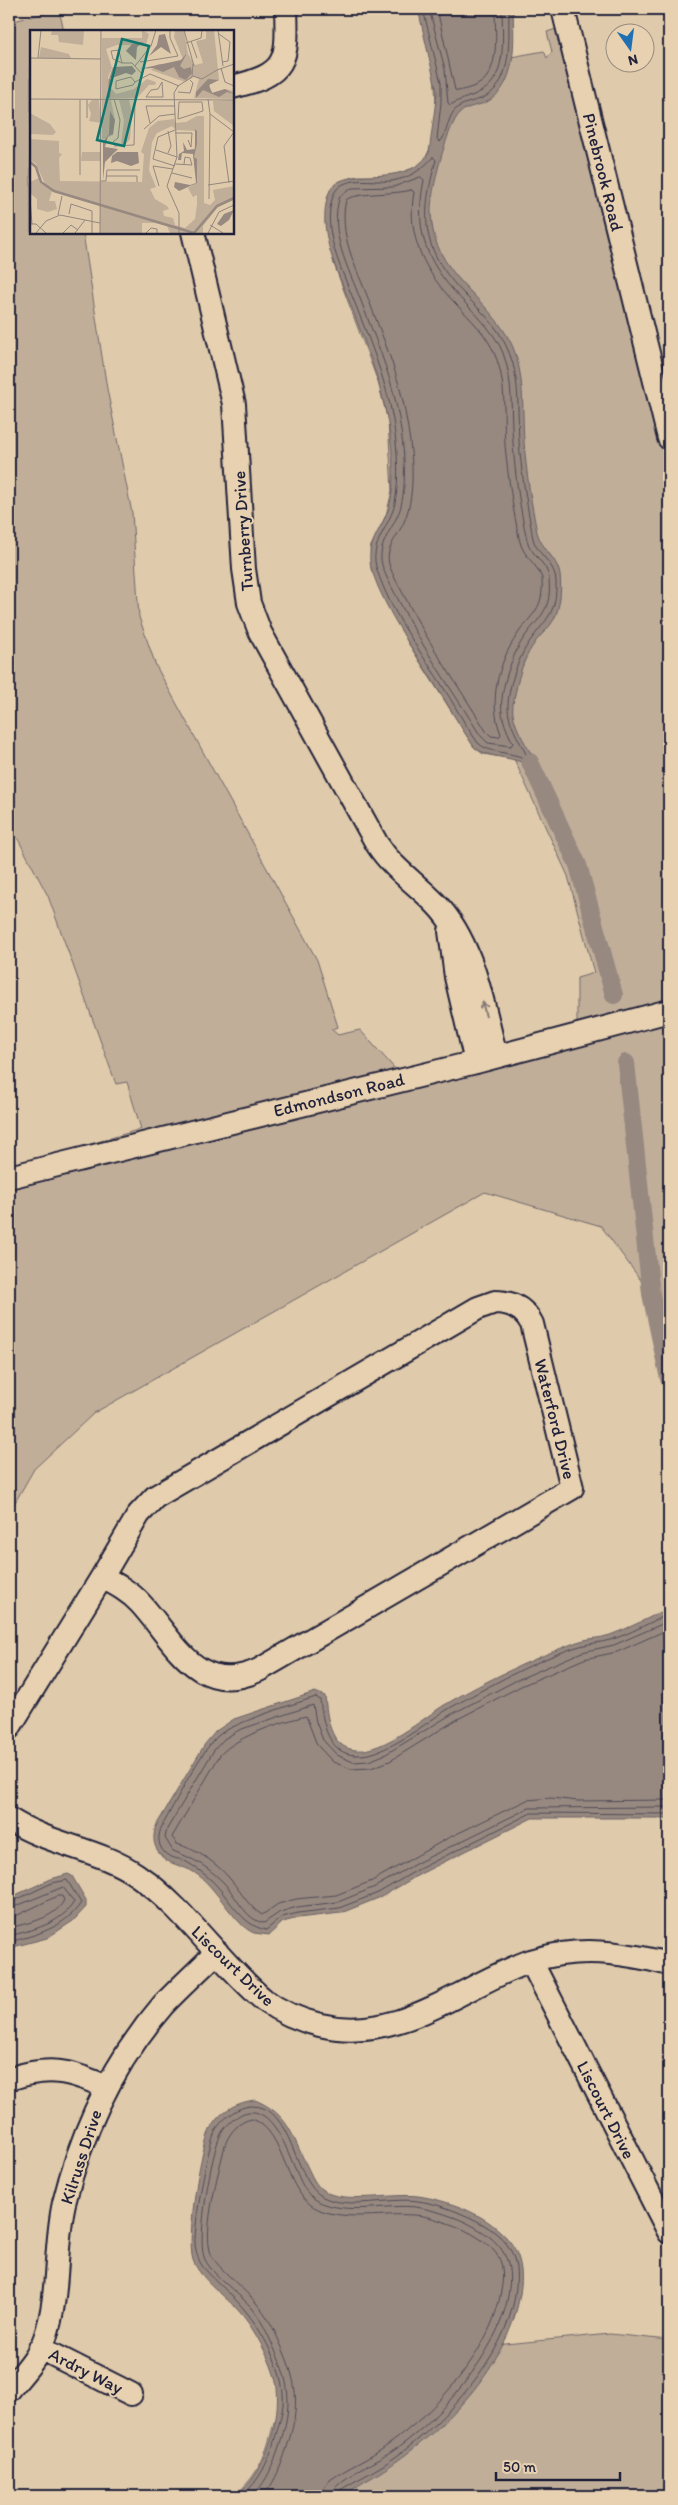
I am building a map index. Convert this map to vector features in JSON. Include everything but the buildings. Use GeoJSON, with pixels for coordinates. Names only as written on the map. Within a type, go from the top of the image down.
{"type":"FeatureCollection","features":[{"type":"Feature","properties":{"kind":"street"},"geometry":{"type":"LineString","coordinates":[[271,9],[285,36]]}},
{"type":"Feature","properties":{"kind":"street"},"geometry":{"type":"LineString","coordinates":[[234,87],[258,81],[272,73],[284,56],[286,9]]}},
{"type":"Feature","properties":{"kind":"street","name":"Pinebrook Road"},"geometry":{"type":"LineString","coordinates":[[563,9],[669,438]]}},
{"type":"Feature","properties":{"kind":"street","name":"Turnberry Drive"},"geometry":{"type":"LineString","coordinates":[[193,234],[234,404],[244,569],[254,618],[383,853],[392,865],[436,904],[449,922],[456,977],[486,1059]]}},
{"type":"Feature","properties":{"kind":"street","name":"Pinebrook Road"},"geometry":{"type":"LineString","coordinates":[[644,335],[669,407]]}},
{"type":"Feature","properties":{"kind":"street","name":"Edmondson Road"},"geometry":{"type":"LineString","coordinates":[[9,1177],[486,1059],[669,1011]]}},
{"type":"Feature","properties":{"kind":"street","name":"Waterford Drive"},"geometry":{"type":"LineString","coordinates":[[9,1728],[143,1508],[163,1492],[484,1305],[495,1302],[508,1303],[519,1308],[530,1319],[572,1488],[259,1670],[238,1678],[228,1679],[209,1676],[196,1668],[134,1596],[102,1577]]}},
{"type":"Feature","properties":{"kind":"street","name":"Liscourt Drive"},"geometry":{"type":"LineString","coordinates":[[9,1819],[43,1837],[109,1860],[136,1874],[168,1900],[256,1993],[284,2013],[320,2025],[354,2030],[370,2029],[400,2022],[500,1973],[531,1961],[565,1953],[602,1951],[634,1955],[669,1964]]}},
{"type":"Feature","properties":{"kind":"street","name":"Kilruss Drive"},"geometry":{"type":"LineString","coordinates":[[9,2390],[40,2348],[49,2325],[57,2246],[64,2204],[92,2117],[106,2087],[152,2019],[217,1952]]}},
{"type":"Feature","properties":{"kind":"street","name":"Liscourt Drive"},"geometry":{"type":"LineString","coordinates":[[531,1961],[669,2232]]}},
{"type":"Feature","properties":{"kind":"street"},"geometry":{"type":"LineString","coordinates":[[9,2079],[32,2072],[63,2071],[78,2074],[106,2087]]}},
{"type":"Feature","properties":{"kind":"street","name":"Ardry Way"},"geometry":{"type":"LineString","coordinates":[[40,2348],[131,2394]]}},
{"type":"Feature","properties":{"kind":"shaded area"},"geometry":{"type":"Polygon","coordinates":[[[59,10],[64,30],[30,30],[30,234],[83,234],[107,389],[132,513],[139,617],[156,666],[317,960],[338,1027],[331,1029],[338,1035],[360,1030],[397,1071],[37,1160],[141,1129],[127,1082],[116,1084],[48,896],[9,822],[9,22],[59,10]]]}},
{"type":"Feature","properties":{"kind":"shaded area"},"geometry":{"type":"Polygon","coordinates":[[[559,28],[669,474],[669,1001],[577,1025],[577,978],[594,973],[568,876],[514,759],[483,754],[474,747],[408,643],[371,569],[370,548],[386,515],[392,491],[388,421],[378,382],[334,264],[325,222],[328,195],[340,181],[357,176],[391,176],[416,167],[424,161],[432,144],[436,103],[434,71],[544,51],[547,58],[552,52],[547,32],[559,28]]]}},
{"type":"Feature","properties":{"kind":"shaded area"},"geometry":{"type":"Polygon","coordinates":[[[669,1021],[669,1379],[651,1294],[601,1226],[485,1192],[94,1413],[34,1469],[9,1513],[9,1187],[669,1021]]]}},
{"type":"Feature","properties":{"kind":"shaded area"},"geometry":{"type":"Polygon","coordinates":[[[610,2334],[669,2340],[669,2496],[234,2496],[250,2480],[261,2463],[274,2422],[505,2344],[610,2334]]]}},
{"type":"Feature","properties":{"kind":"water"},"geometry":{"type":"Polygon","coordinates":[[[418,9],[513,10],[514,35],[509,73],[504,85],[497,94],[487,102],[469,107],[460,113],[455,120],[440,160],[433,191],[431,212],[434,234],[441,253],[451,269],[502,327],[516,356],[521,380],[526,464],[537,532],[542,544],[559,569],[561,587],[556,614],[551,624],[529,652],[520,673],[514,699],[514,720],[535,760],[525,764],[485,753],[474,747],[392,616],[372,571],[370,561],[372,544],[390,504],[393,484],[393,461],[384,403],[366,345],[334,264],[327,237],[325,209],[328,195],[334,185],[345,179],[404,172],[418,165],[429,153],[437,92],[418,9]]]}},
{"type":"Feature","properties":{"kind":"water"},"geometry":{"type":"Polygon","coordinates":[[[669,1608],[669,1818],[532,1818],[422,1873],[381,1897],[341,1913],[298,1918],[283,1922],[269,1935],[254,1933],[247,1929],[203,1879],[191,1870],[166,1860],[155,1846],[154,1839],[157,1824],[205,1744],[216,1731],[234,1719],[315,1692],[325,1696],[331,1730],[340,1744],[356,1750],[367,1749],[390,1740],[446,1704],[510,1670],[577,1642],[617,1632],[669,1608]]]}},
{"type":"Feature","properties":{"kind":"water"},"geometry":{"type":"Polygon","coordinates":[[[68,1874],[72,1876],[86,1900],[86,1907],[73,1921],[47,1938],[9,1948],[9,1898],[51,1879],[68,1874]]]}},
{"type":"Feature","properties":{"kind":"water"},"geometry":{"type":"Polygon","coordinates":[[[255,2100],[275,2112],[282,2119],[293,2136],[314,2180],[324,2191],[333,2195],[356,2198],[418,2196],[440,2200],[462,2208],[483,2218],[501,2232],[513,2245],[521,2268],[520,2294],[513,2322],[500,2350],[484,2376],[465,2400],[420,2444],[396,2462],[350,2491],[337,2496],[234,2496],[251,2481],[268,2449],[277,2412],[277,2388],[269,2360],[248,2323],[208,2282],[193,2260],[191,2233],[195,2192],[207,2136],[216,2120],[225,2111],[242,2103],[255,2100]]]}},
{"type":"Feature","properties":{"kind":"waterway"},"geometry":{"type":"LineString","coordinates":[[530,762],[578,865],[614,995]]}},
{"type":"Feature","properties":{"kind":"waterway"},"geometry":{"type":"LineString","coordinates":[[626,1063],[651,1294],[669,1379]]}}]}
